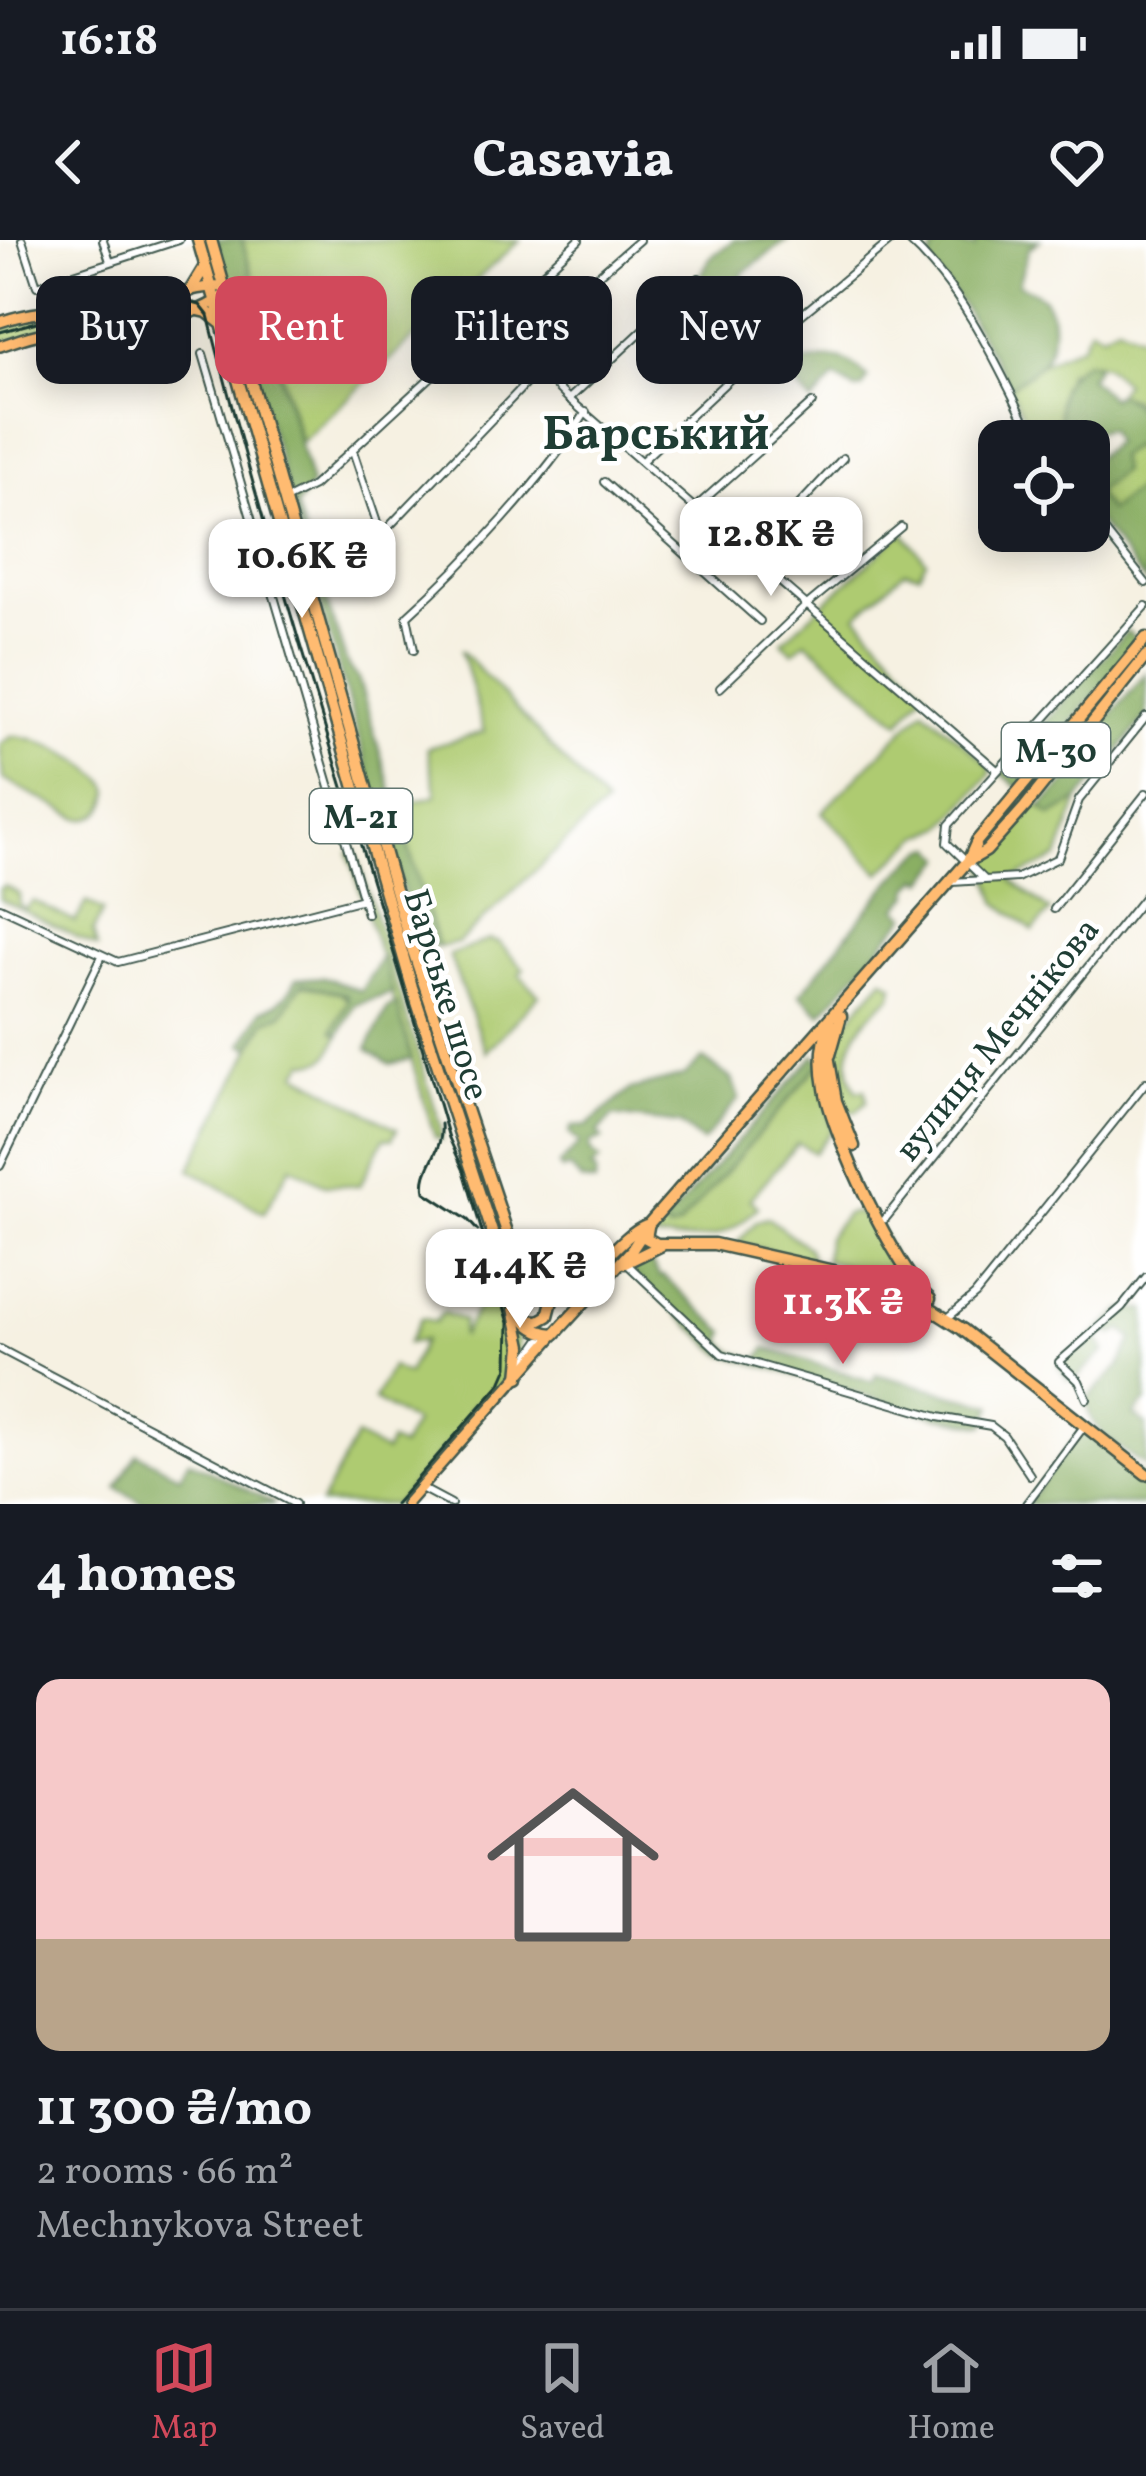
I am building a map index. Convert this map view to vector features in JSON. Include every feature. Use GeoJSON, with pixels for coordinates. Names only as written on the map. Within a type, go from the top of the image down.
{"type":"FeatureCollection","features":[{"type":"Feature","properties":{"kind":"highway","name":"Барське шосе"},"geometry":{"type":"LineString","coordinates":[[198,240],[210,266],[208,295],[215,304]]}},
{"type":"Feature","properties":{"kind":"highway","name":"М-21"},"geometry":{"type":"LineString","coordinates":[[210,266],[211,240]]}},
{"type":"Feature","properties":{"kind":"highway"},"geometry":{"type":"LineString","coordinates":[[210,266],[207,312],[215,316]]}},
{"type":"Feature","properties":{"kind":"highway","name":"Барське шосе"},"geometry":{"type":"LineString","coordinates":[[245,384],[412,988],[510,1287]]}},
{"type":"Feature","properties":{"kind":"highway","name":"М-21"},"geometry":{"type":"LineString","coordinates":[[248,384],[285,500],[321,653],[458,1094],[516,1264],[526,1281],[550,1294]]}},
{"type":"Feature","properties":{"kind":"highway","name":"М-30"},"geometry":{"type":"LineString","coordinates":[[968,862],[977,841],[1146,638]]}},
{"type":"Feature","properties":{"kind":"highway","name":"М-30"},"geometry":{"type":"LineString","coordinates":[[890,1244],[828,1103],[819,1040],[835,1014],[949,883],[1025,807],[1146,656]]}},
{"type":"Feature","properties":{"kind":"highway","name":"М-30"},"geometry":{"type":"LineString","coordinates":[[830,1059],[834,1034],[851,996]]}},
{"type":"Feature","properties":{"kind":"highway"},"geometry":{"type":"LineString","coordinates":[[556,1334],[571,1308],[819,1040],[830,1059],[842,1116],[887,1217],[890,1244],[909,1280],[953,1313],[962,1329]]}},
{"type":"Feature","properties":{"kind":"highway"},"geometry":{"type":"LineString","coordinates":[[550,1294],[578,1288],[618,1242],[649,1223]]}},
{"type":"Feature","properties":{"kind":"highway"},"geometry":{"type":"LineString","coordinates":[[649,1223],[646,1238],[666,1244],[714,1244],[875,1279],[918,1298],[1146,1474]]}},
{"type":"Feature","properties":{"kind":"highway"},"geometry":{"type":"LineString","coordinates":[[556,1334],[649,1223]]}},
{"type":"Feature","properties":{"kind":"highway"},"geometry":{"type":"LineString","coordinates":[[612,1271],[666,1244]]}},
{"type":"Feature","properties":{"kind":"highway","name":"М-21"},"geometry":{"type":"LineString","coordinates":[[510,1287],[525,1320]]}},
{"type":"Feature","properties":{"kind":"highway"},"geometry":{"type":"LineString","coordinates":[[510,1287],[522,1346],[519,1377]]}},
{"type":"Feature","properties":{"kind":"highway"},"geometry":{"type":"LineString","coordinates":[[525,1320],[548,1316],[550,1294]]}},
{"type":"Feature","properties":{"kind":"highway"},"geometry":{"type":"LineString","coordinates":[[550,1294],[556,1334]]}},
{"type":"Feature","properties":{"kind":"highway"},"geometry":{"type":"LineString","coordinates":[[525,1320],[538,1332],[556,1334]]}},
{"type":"Feature","properties":{"kind":"main road"},"geometry":{"type":"LineString","coordinates":[[0,322],[58,309],[208,295]]}},
{"type":"Feature","properties":{"kind":"main road"},"geometry":{"type":"LineString","coordinates":[[0,346],[46,333],[134,326],[208,295]]}},
{"type":"Feature","properties":{"kind":"main road"},"geometry":{"type":"LineString","coordinates":[[406,1504],[556,1334]]}},
{"type":"Feature","properties":{"kind":"street"},"geometry":{"type":"LineString","coordinates":[[22,240],[37,286],[157,243],[178,240]]}},
{"type":"Feature","properties":{"kind":"street"},"geometry":{"type":"LineString","coordinates":[[104,240],[110,261]]}},
{"type":"Feature","properties":{"kind":"street"},"geometry":{"type":"LineString","coordinates":[[540,276],[579,240]]}},
{"type":"Feature","properties":{"kind":"street"},"geometry":{"type":"LineString","coordinates":[[597,276],[639,240]]}},
{"type":"Feature","properties":{"kind":"street"},"geometry":{"type":"LineString","coordinates":[[803,314],[892,240]]}},
{"type":"Feature","properties":{"kind":"street"},"geometry":{"type":"LineString","coordinates":[[908,240],[963,306],[1025,420]]}},
{"type":"Feature","properties":{"kind":"street"},"geometry":{"type":"LineString","coordinates":[[568,399],[636,336]]}},
{"type":"Feature","properties":{"kind":"street"},"geometry":{"type":"LineString","coordinates":[[203,354],[367,914]]}},
{"type":"Feature","properties":{"kind":"street"},"geometry":{"type":"LineString","coordinates":[[285,500],[313,487],[424,384]]}},
{"type":"Feature","properties":{"kind":"street"},"geometry":{"type":"LineString","coordinates":[[353,451],[381,535],[526,384]]}},
{"type":"Feature","properties":{"kind":"street"},"geometry":{"type":"LineString","coordinates":[[552,384],[998,770]]}},
{"type":"Feature","properties":{"kind":"street"},"geometry":{"type":"LineString","coordinates":[[643,460],[724,384]]}},
{"type":"Feature","properties":{"kind":"street"},"geometry":{"type":"LineString","coordinates":[[697,506],[812,403]]}},
{"type":"Feature","properties":{"kind":"street"},"geometry":{"type":"LineString","coordinates":[[414,650],[406,616],[427,599],[568,442],[586,412]]}},
{"type":"Feature","properties":{"kind":"street"},"geometry":{"type":"LineString","coordinates":[[752,554],[843,458]]}},
{"type":"Feature","properties":{"kind":"street"},"geometry":{"type":"LineString","coordinates":[[604,482],[760,621]]}},
{"type":"Feature","properties":{"kind":"street"},"geometry":{"type":"LineString","coordinates":[[720,688],[808,604],[901,527]]}},
{"type":"Feature","properties":{"kind":"street"},"geometry":{"type":"LineString","coordinates":[[1110,538],[1146,583]]}},
{"type":"Feature","properties":{"kind":"street"},"geometry":{"type":"LineString","coordinates":[[983,878],[947,843],[946,832],[1146,606]]}},
{"type":"Feature","properties":{"kind":"street"},"geometry":{"type":"LineString","coordinates":[[949,883],[1017,878],[1058,858],[1079,800],[1146,717]]}},
{"type":"Feature","properties":{"kind":"street"},"geometry":{"type":"LineString","coordinates":[[1054,909],[1146,793]]}},
{"type":"Feature","properties":{"kind":"street","name":"вулиця Мечнікова"},"geometry":{"type":"LineString","coordinates":[[887,1217],[1146,895]]}},
{"type":"Feature","properties":{"kind":"street"},"geometry":{"type":"LineString","coordinates":[[0,908],[101,958],[126,962],[363,899]]}},
{"type":"Feature","properties":{"kind":"street"},"geometry":{"type":"LineString","coordinates":[[0,1166],[101,958]]}},
{"type":"Feature","properties":{"kind":"street"},"geometry":{"type":"LineString","coordinates":[[953,1313],[975,1295],[1146,1082]]}},
{"type":"Feature","properties":{"kind":"street"},"geometry":{"type":"LineString","coordinates":[[626,1262],[722,1354],[938,1417],[995,1428],[1030,1474]]}},
{"type":"Feature","properties":{"kind":"street"},"geometry":{"type":"LineString","coordinates":[[1087,1400],[1079,1382],[1059,1362],[1122,1307],[1146,1276]]}},
{"type":"Feature","properties":{"kind":"street"},"geometry":{"type":"LineString","coordinates":[[0,1349],[295,1504]]}},
{"type":"Feature","properties":{"kind":"street"},"geometry":{"type":"LineString","coordinates":[[1026,1504],[1085,1425]]}},
{"type":"Feature","properties":{"kind":"street"},"geometry":{"type":"LineString","coordinates":[[421,1488],[451,1504]]}},
{"type":"Feature","properties":{"kind":"green space"},"geometry":{"type":"Polygon","coordinates":[[[216,240],[242,240],[252,276],[226,276],[216,240]]]}},
{"type":"Feature","properties":{"kind":"green space"},"geometry":{"type":"Polygon","coordinates":[[[242,240],[520,240],[481,276],[411,276],[411,341],[387,363],[387,276],[253,276],[242,240]]]}},
{"type":"Feature","properties":{"kind":"green space"},"geometry":{"type":"Polygon","coordinates":[[[734,240],[787,240],[742,276],[700,276],[711,257],[734,240]]]}},
{"type":"Feature","properties":{"kind":"green space"},"geometry":{"type":"Polygon","coordinates":[[[937,240],[975,248],[975,240],[1040,240],[1029,248],[1018,284],[1047,305],[1051,340],[1041,363],[1010,387],[963,306],[929,262],[937,240]]]}},
{"type":"Feature","properties":{"kind":"green space"},"geometry":{"type":"Polygon","coordinates":[[[36,318],[36,336],[0,342],[0,326],[36,318]]]}},
{"type":"Feature","properties":{"kind":"green space"},"geometry":{"type":"Polygon","coordinates":[[[1118,325],[1146,338],[1146,418],[1134,400],[1117,393],[1124,383],[1106,366],[1091,362],[1067,372],[1060,420],[1025,420],[1010,387],[1040,364],[1082,344],[1090,327],[1102,333],[1118,325]]]}},
{"type":"Feature","properties":{"kind":"green space"},"geometry":{"type":"Polygon","coordinates":[[[844,361],[868,378],[856,390],[835,377],[812,403],[795,384],[803,384],[803,363],[844,361]]]}},
{"type":"Feature","properties":{"kind":"green space"},"geometry":{"type":"Polygon","coordinates":[[[1085,361],[1098,365],[1089,377],[1110,398],[1117,393],[1134,405],[1142,420],[1146,461],[1133,445],[1118,457],[1121,471],[1110,480],[1110,445],[1114,442],[1110,420],[1060,420],[1062,386],[1085,361]]]}},
{"type":"Feature","properties":{"kind":"green space"},"geometry":{"type":"Polygon","coordinates":[[[257,384],[283,384],[311,485],[296,507],[348,667],[358,678],[438,947],[423,945],[416,938],[257,384]]]}},
{"type":"Feature","properties":{"kind":"green space"},"geometry":{"type":"Polygon","coordinates":[[[284,384],[364,384],[301,442],[284,384]]]}},
{"type":"Feature","properties":{"kind":"green space"},"geometry":{"type":"Polygon","coordinates":[[[1134,444],[1146,461],[1146,502],[1110,511],[1110,479],[1120,471],[1118,457],[1134,444]]]}},
{"type":"Feature","properties":{"kind":"green space"},"geometry":{"type":"Polygon","coordinates":[[[1138,488],[1144,495],[1146,583],[1110,538],[1110,510],[1138,488]]]}},
{"type":"Feature","properties":{"kind":"green space"},"geometry":{"type":"Polygon","coordinates":[[[903,532],[926,561],[919,574],[905,571],[857,615],[925,690],[900,722],[806,641],[793,652],[782,641],[903,532]]]}},
{"type":"Feature","properties":{"kind":"green space"},"geometry":{"type":"Polygon","coordinates":[[[1127,631],[1139,642],[1018,787],[1000,772],[1127,631]]]}},
{"type":"Feature","properties":{"kind":"green space"},"geometry":{"type":"Polygon","coordinates":[[[461,650],[605,805],[458,943],[438,947],[397,807],[437,795],[427,748],[484,732],[461,650]]]}},
{"type":"Feature","properties":{"kind":"green space"},"geometry":{"type":"Polygon","coordinates":[[[1146,673],[1146,717],[1079,800],[1051,816],[1041,807],[1083,766],[1096,734],[1146,673]]]}},
{"type":"Feature","properties":{"kind":"green space"},"geometry":{"type":"Polygon","coordinates":[[[924,709],[990,766],[990,775],[944,827],[921,836],[880,873],[822,812],[924,709]]]}},
{"type":"Feature","properties":{"kind":"green space"},"geometry":{"type":"Polygon","coordinates":[[[13,736],[52,747],[96,773],[110,791],[104,808],[91,818],[79,818],[3,779],[0,744],[13,736]]]}},
{"type":"Feature","properties":{"kind":"green space"},"geometry":{"type":"Polygon","coordinates":[[[1079,800],[1058,858],[1011,880],[1050,911],[1033,931],[997,902],[985,864],[1036,804],[1052,815],[1079,800]]]}},
{"type":"Feature","properties":{"kind":"green space"},"geometry":{"type":"Polygon","coordinates":[[[935,847],[945,858],[925,881],[920,878],[910,888],[910,895],[898,908],[907,916],[821,1014],[800,994],[886,887],[935,847]]]}},
{"type":"Feature","properties":{"kind":"green space"},"geometry":{"type":"Polygon","coordinates":[[[355,851],[441,1139],[435,1137],[349,853],[355,851]]]}},
{"type":"Feature","properties":{"kind":"green space"},"geometry":{"type":"Polygon","coordinates":[[[4,886],[19,894],[25,909],[33,901],[75,922],[87,902],[103,911],[93,931],[97,947],[0,899],[4,886]]]}},
{"type":"Feature","properties":{"kind":"green space"},"geometry":{"type":"Polygon","coordinates":[[[489,940],[499,943],[524,969],[519,974],[539,995],[486,1052],[449,955],[489,940]]]}},
{"type":"Feature","properties":{"kind":"green space"},"geometry":{"type":"Polygon","coordinates":[[[382,956],[393,993],[355,1005],[339,1035],[333,1031],[348,1001],[346,994],[302,984],[283,1013],[265,1022],[250,1048],[243,1044],[261,1011],[282,999],[296,979],[324,977],[361,991],[382,956]]]}},
{"type":"Feature","properties":{"kind":"green space"},"geometry":{"type":"Polygon","coordinates":[[[884,979],[894,985],[892,996],[861,1026],[848,1063],[857,1091],[865,1089],[867,1101],[857,1111],[848,1112],[838,1079],[838,1044],[848,1021],[884,979]]]}},
{"type":"Feature","properties":{"kind":"green space"},"geometry":{"type":"Polygon","coordinates":[[[301,984],[338,990],[348,1001],[333,1031],[339,1035],[330,1053],[319,1062],[305,1062],[297,1073],[397,1129],[392,1139],[384,1138],[360,1185],[326,1185],[291,1166],[264,1213],[190,1169],[265,1022],[283,1013],[301,984]]]}},
{"type":"Feature","properties":{"kind":"green space"},"geometry":{"type":"Polygon","coordinates":[[[397,1004],[412,1059],[390,1064],[367,1049],[388,1008],[397,1004]]]}},
{"type":"Feature","properties":{"kind":"green space"},"geometry":{"type":"Polygon","coordinates":[[[815,1055],[821,1062],[678,1227],[668,1231],[669,1218],[815,1055]]]}},
{"type":"Feature","properties":{"kind":"green space"},"geometry":{"type":"Polygon","coordinates":[[[703,1059],[732,1079],[739,1099],[702,1142],[680,1124],[613,1116],[598,1133],[603,1138],[590,1143],[590,1151],[600,1160],[591,1168],[596,1172],[595,1183],[582,1181],[569,1167],[562,1170],[559,1166],[580,1143],[569,1133],[572,1127],[587,1126],[630,1090],[684,1076],[703,1059]]]}},
{"type":"Feature","properties":{"kind":"green space"},"geometry":{"type":"Polygon","coordinates":[[[821,1062],[832,1130],[814,1153],[798,1143],[750,1199],[758,1207],[724,1232],[700,1239],[656,1239],[653,1233],[667,1216],[665,1225],[678,1227],[821,1062]]]}},
{"type":"Feature","properties":{"kind":"green space"},"geometry":{"type":"Polygon","coordinates":[[[857,1212],[879,1228],[898,1269],[896,1275],[888,1277],[825,1260],[827,1237],[846,1214],[857,1212]]]}},
{"type":"Feature","properties":{"kind":"green space"},"geometry":{"type":"Polygon","coordinates":[[[768,1218],[808,1248],[812,1261],[737,1243],[757,1221],[768,1218]]]}},
{"type":"Feature","properties":{"kind":"green space"},"geometry":{"type":"Polygon","coordinates":[[[647,1256],[660,1277],[726,1332],[723,1341],[734,1352],[758,1360],[766,1348],[873,1382],[876,1374],[993,1405],[985,1425],[938,1417],[722,1354],[629,1270],[647,1256]]]}},
{"type":"Feature","properties":{"kind":"green space"},"geometry":{"type":"Polygon","coordinates":[[[500,1281],[518,1337],[517,1367],[483,1406],[475,1403],[470,1408],[472,1417],[395,1504],[320,1504],[356,1437],[385,1452],[390,1442],[401,1447],[414,1423],[374,1400],[391,1367],[407,1374],[424,1340],[408,1343],[421,1318],[435,1322],[443,1312],[463,1320],[461,1337],[491,1284],[500,1281]]]}},
{"type":"Feature","properties":{"kind":"green space"},"geometry":{"type":"Polygon","coordinates":[[[1123,1310],[1146,1310],[1146,1401],[1134,1415],[1146,1425],[1146,1467],[1107,1438],[1088,1410],[1087,1399],[1119,1367],[1133,1339],[1122,1330],[1097,1338],[1105,1351],[1077,1378],[1068,1380],[1058,1366],[1123,1310]]]}},
{"type":"Feature","properties":{"kind":"green space"},"geometry":{"type":"Polygon","coordinates":[[[1083,1428],[1146,1479],[1146,1504],[1026,1504],[1083,1428]]]}},
{"type":"Feature","properties":{"kind":"green space"},"geometry":{"type":"Polygon","coordinates":[[[137,1453],[180,1476],[189,1460],[275,1504],[145,1504],[117,1488],[137,1453]]]}},
{"type":"Feature","properties":{"kind":"tram line"},"geometry":{"type":"LineString","coordinates":[[0,332],[44,320],[132,314],[185,301],[200,305],[208,315],[294,625],[509,1323],[508,1367],[501,1383],[395,1504]]}},
{"type":"Feature","properties":{"kind":"tram line"},"geometry":{"type":"LineString","coordinates":[[441,1124],[425,1192],[478,1231]]}},
{"type":"Feature","properties":{"kind":"district","name":"Барський"},"geometry":{"type":"Point","coordinates":[656,432]}}]}
